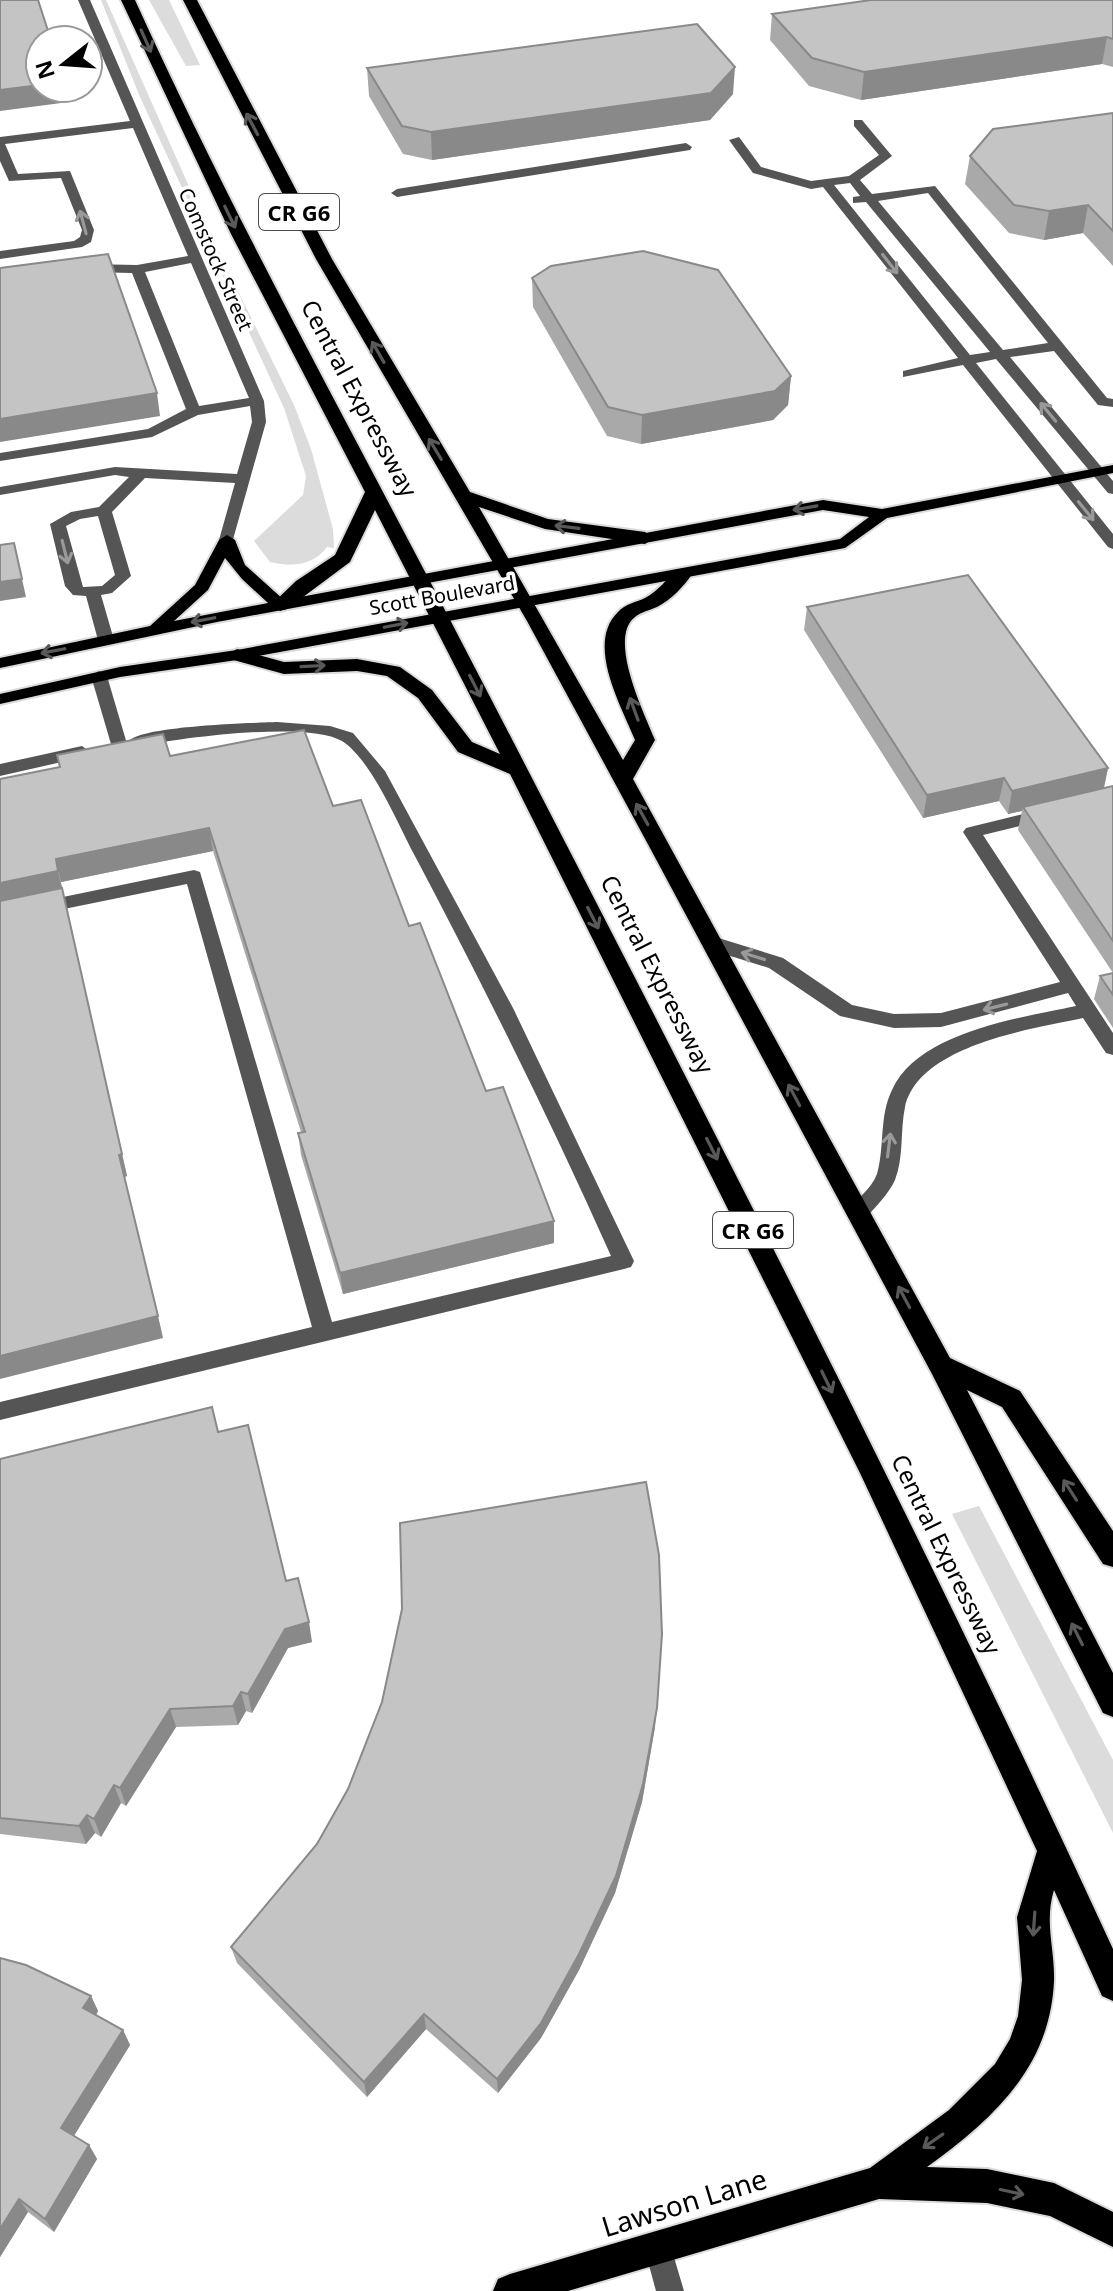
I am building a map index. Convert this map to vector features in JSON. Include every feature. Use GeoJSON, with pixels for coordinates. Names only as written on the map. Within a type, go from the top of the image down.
{"type":"FeatureCollection","features":[{"type":"Feature","properties":{"kind":"highway","name":"Central Expressway"},"geometry":{"type":"LineString","coordinates":[[128,0],[235,227],[439,617],[753,1231],[1053,1849],[1113,1985]]}},
{"type":"Feature","properties":{"kind":"highway","name":"Central Expressway"},"geometry":{"type":"LineString","coordinates":[[190,0],[324,259],[526,602],[712,943],[941,1366],[1113,1703]]}},
{"type":"Feature","properties":{"kind":"highway"},"geometry":{"type":"LineString","coordinates":[[280,605],[343,558],[373,494]]}},
{"type":"Feature","properties":{"kind":"highway"},"geometry":{"type":"LineString","coordinates":[[464,496],[545,524],[645,538]]}},
{"type":"Feature","properties":{"kind":"highway"},"geometry":{"type":"LineString","coordinates":[[623,779],[645,740],[618,666],[613,645],[617,628],[624,616],[658,599],[684,573]]}},
{"type":"Feature","properties":{"kind":"highway"},"geometry":{"type":"LineString","coordinates":[[237,655],[284,668],[357,665],[393,671],[425,694],[465,747],[517,769]]}},
{"type":"Feature","properties":{"kind":"highway"},"geometry":{"type":"LineString","coordinates":[[941,1366],[1011,1399],[1113,1555]]}},
{"type":"Feature","properties":{"kind":"highway"},"geometry":{"type":"LineString","coordinates":[[879,2182],[937,2137],[962,2124],[1007,2077],[1028,2044],[1038,1982],[1031,1923],[1053,1849]]}},
{"type":"Feature","properties":{"kind":"highway"},"geometry":{"type":"LineString","coordinates":[[879,2182],[987,2186],[1054,2200],[1113,2230]]}},
{"type":"Feature","properties":{"kind":"highway","name":"Lawson Lane"},"geometry":{"type":"LineString","coordinates":[[510,2291],[879,2182]]}},
{"type":"Feature","properties":{"kind":"main road","name":"Scott Boulevard"},"geometry":{"type":"LineString","coordinates":[[0,663],[280,605],[823,505],[882,514],[1106,470]]}},
{"type":"Feature","properties":{"kind":"main road","name":"Scott Boulevard"},"geometry":{"type":"LineString","coordinates":[[0,699],[99,676],[237,655],[845,543],[882,514]]}},
{"type":"Feature","properties":{"kind":"main road"},"geometry":{"type":"LineString","coordinates":[[227,540],[228,552],[241,570],[280,605]]}},
{"type":"Feature","properties":{"kind":"main road"},"geometry":{"type":"LineString","coordinates":[[156,629],[202,587],[227,540]]}},
{"type":"Feature","properties":{"kind":"street","name":"Comstock Street"},"geometry":{"type":"LineString","coordinates":[[84,0],[257,401],[259,422],[227,540]]}},
{"type":"Feature","properties":{"kind":"street"},"geometry":{"type":"LineString","coordinates":[[735,140],[757,170],[811,185],[826,183],[853,179],[886,156],[858,123]]}},
{"type":"Feature","properties":{"kind":"street"},"geometry":{"type":"LineString","coordinates":[[0,255],[77,244],[86,239],[88,230],[66,174],[6,179],[0,143],[135,124]]}},
{"type":"Feature","properties":{"kind":"street"},"geometry":{"type":"LineString","coordinates":[[397,193],[686,147]]}},
{"type":"Feature","properties":{"kind":"street"},"geometry":{"type":"LineString","coordinates":[[853,179],[1002,357],[1106,470],[1113,490]]}},
{"type":"Feature","properties":{"kind":"street"},"geometry":{"type":"LineString","coordinates":[[826,183],[1113,544]]}},
{"type":"Feature","properties":{"kind":"street"},"geometry":{"type":"LineString","coordinates":[[842,203],[931,189],[1103,402],[1113,403]]}},
{"type":"Feature","properties":{"kind":"street"},"geometry":{"type":"LineString","coordinates":[[76,268],[137,269],[194,259]]}},
{"type":"Feature","properties":{"kind":"street"},"geometry":{"type":"LineString","coordinates":[[137,269],[194,411]]}},
{"type":"Feature","properties":{"kind":"street"},"geometry":{"type":"LineString","coordinates":[[908,374],[965,360],[1002,357],[1057,346]]}},
{"type":"Feature","properties":{"kind":"street"},"geometry":{"type":"LineString","coordinates":[[0,457],[152,433],[194,411],[257,401]]}},
{"type":"Feature","properties":{"kind":"street"},"geometry":{"type":"LineString","coordinates":[[0,491],[115,471],[243,479]]}},
{"type":"Feature","properties":{"kind":"street"},"geometry":{"type":"LineString","coordinates":[[104,511],[123,576],[106,590],[93,594],[79,592],[73,586],[58,524],[76,515],[104,511],[141,473]]}},
{"type":"Feature","properties":{"kind":"street"},"geometry":{"type":"LineString","coordinates":[[93,594],[106,640]]}},
{"type":"Feature","properties":{"kind":"street"},"geometry":{"type":"LineString","coordinates":[[99,676],[119,744]]}},
{"type":"Feature","properties":{"kind":"street"},"geometry":{"type":"LineString","coordinates":[[0,770],[160,737],[315,727],[349,738],[361,750],[403,818],[513,1023],[624,1261],[0,1411]]}},
{"type":"Feature","properties":{"kind":"street"},"geometry":{"type":"LineString","coordinates":[[1071,808],[972,832],[1113,1048]]}},
{"type":"Feature","properties":{"kind":"street"},"geometry":{"type":"LineString","coordinates":[[0,916],[194,876],[324,1333]]}},
{"type":"Feature","properties":{"kind":"street"},"geometry":{"type":"LineString","coordinates":[[712,943],[776,963],[847,1011],[894,1021],[941,1020],[1070,986]]}},
{"type":"Feature","properties":{"kind":"street"},"geometry":{"type":"LineString","coordinates":[[858,1213],[885,1179],[891,1128],[903,1087],[926,1062],[971,1040],[1087,1010]]}},
{"type":"Feature","properties":{"kind":"street"},"geometry":{"type":"LineString","coordinates":[[658,2247],[670,2291]]}},
{"type":"Feature","properties":{"kind":"shaded area"},"geometry":{"type":"Polygon","coordinates":[[[101,0],[106,0],[212,238],[294,405],[311,449],[333,529],[334,548],[327,547],[308,561],[294,564],[270,562],[254,541],[303,495],[306,476],[284,408],[140,97],[101,0]]]}},
{"type":"Feature","properties":{"kind":"shaded area"},"geometry":{"type":"Polygon","coordinates":[[[149,0],[169,0],[200,65],[186,66],[149,0]]]}},
{"type":"Feature","properties":{"kind":"shaded area"},"geometry":{"type":"Polygon","coordinates":[[[979,1506],[1113,1760],[1113,1833],[952,1514],[979,1506]]]}},
{"type":"Feature","properties":{"kind":"building"},"geometry":{"type":"Polygon","coordinates":[[[0,0],[38,0],[46,24],[24,24],[24,87],[0,90],[0,0]]]}},
{"type":"Feature","properties":{"kind":"building"},"geometry":{"type":"Polygon","coordinates":[[[871,0],[1113,0],[1113,39],[1107,37],[864,72],[812,58],[772,14],[871,0]]]}},
{"type":"Feature","properties":{"kind":"building"},"geometry":{"type":"Polygon","coordinates":[[[697,24],[735,67],[711,93],[431,132],[402,126],[367,68],[697,24]]]}},
{"type":"Feature","properties":{"kind":"building"},"geometry":{"type":"Polygon","coordinates":[[[1113,113],[1113,231],[1088,205],[1049,211],[1014,205],[970,156],[993,129],[1113,113]]]}},
{"type":"Feature","properties":{"kind":"building"},"geometry":{"type":"Polygon","coordinates":[[[643,251],[718,270],[791,376],[775,391],[642,415],[608,407],[532,278],[551,266],[643,251]]]}},
{"type":"Feature","properties":{"kind":"building"},"geometry":{"type":"Polygon","coordinates":[[[108,254],[157,393],[0,419],[0,268],[108,254]]]}},
{"type":"Feature","properties":{"kind":"building"},"geometry":{"type":"Polygon","coordinates":[[[14,543],[22,579],[0,582],[0,545],[14,543]]]}},
{"type":"Feature","properties":{"kind":"building"},"geometry":{"type":"Polygon","coordinates":[[[968,575],[1108,768],[1012,791],[1004,778],[927,795],[807,607],[968,575]]]}},
{"type":"Feature","properties":{"kind":"building"},"geometry":{"type":"Polygon","coordinates":[[[304,730],[333,806],[361,800],[409,926],[420,923],[486,1091],[503,1087],[554,1221],[340,1273],[298,1133],[305,1132],[209,828],[56,859],[58,871],[0,883],[0,779],[60,767],[57,755],[163,734],[170,756],[304,730]]]}},
{"type":"Feature","properties":{"kind":"building"},"geometry":{"type":"Polygon","coordinates":[[[1113,786],[1113,941],[1023,807],[1113,786]]]}},
{"type":"Feature","properties":{"kind":"building"},"geometry":{"type":"Polygon","coordinates":[[[62,888],[122,1154],[119,1155],[158,1316],[0,1356],[0,901],[62,888]]]}},
{"type":"Feature","properties":{"kind":"building"},"geometry":{"type":"Polygon","coordinates":[[[1113,973],[1113,995],[1100,976],[1113,973]]]}},
{"type":"Feature","properties":{"kind":"building"},"geometry":{"type":"Polygon","coordinates":[[[212,1407],[218,1432],[248,1425],[286,1581],[298,1578],[309,1622],[285,1629],[248,1694],[241,1692],[233,1706],[170,1709],[120,1788],[114,1785],[94,1819],[87,1815],[79,1826],[0,1818],[0,1459],[212,1407]]]}},
{"type":"Feature","properties":{"kind":"building"},"geometry":{"type":"Polygon","coordinates":[[[646,1482],[659,1555],[662,1634],[657,1708],[643,1784],[616,1876],[579,1954],[541,2023],[497,2079],[424,2014],[364,2082],[231,1947],[317,1844],[348,1789],[382,1702],[402,1609],[400,1523],[646,1482]]]}},
{"type":"Feature","properties":{"kind":"building"},"geometry":{"type":"Polygon","coordinates":[[[0,1958],[26,1965],[91,1996],[83,2008],[123,2030],[61,2128],[89,2145],[45,2219],[19,2199],[0,2229],[0,1958]]]}}]}
